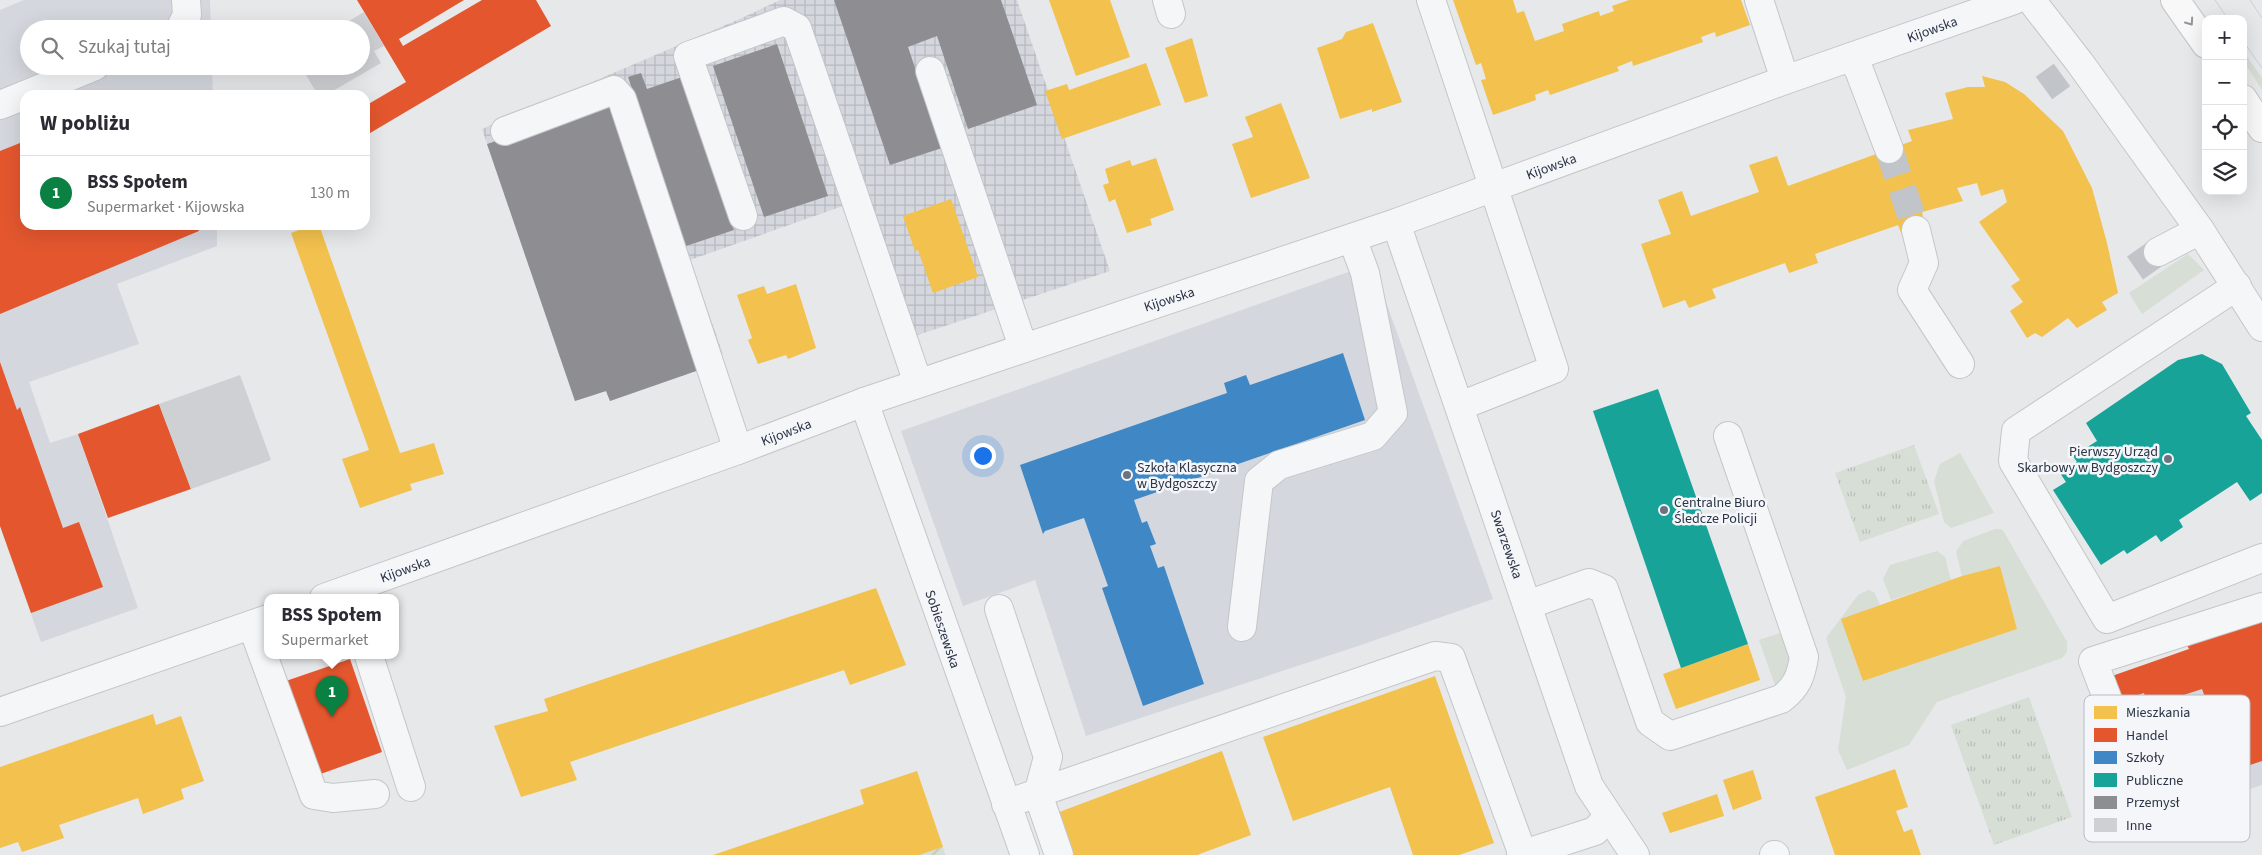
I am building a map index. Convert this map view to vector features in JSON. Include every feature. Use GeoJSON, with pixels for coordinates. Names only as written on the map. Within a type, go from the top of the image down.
{"type":"FeatureCollection","features":[{"type":"Feature","properties":{"kind":"main road"},"geometry":{"type":"LineString","coordinates":[[2175,0],[2202,38]]}},
{"type":"Feature","properties":{"kind":"main road"},"geometry":{"type":"LineString","coordinates":[[2247,105],[2262,128]]}},
{"type":"Feature","properties":{"kind":"street"},"geometry":{"type":"LineString","coordinates":[[185,20],[188,15],[186,0]]}},
{"type":"Feature","properties":{"kind":"street"},"geometry":{"type":"LineString","coordinates":[[1432,0],[1554,369],[1460,406]]}},
{"type":"Feature","properties":{"kind":"street"},"geometry":{"type":"LineString","coordinates":[[1760,0],[1784,80]]}},
{"type":"Feature","properties":{"kind":"street","name":"Kijowska"},"geometry":{"type":"LineString","coordinates":[[344,594],[864,402],[1396,223],[1784,80],[2014,0]]}},
{"type":"Feature","properties":{"kind":"street"},"geometry":{"type":"LineString","coordinates":[[2031,0],[2071,69],[2200,230],[2262,327]]}},
{"type":"Feature","properties":{"kind":"street"},"geometry":{"type":"LineString","coordinates":[[743,216],[688,56],[784,21],[797,28],[918,383]]}},
{"type":"Feature","properties":{"kind":"street"},"geometry":{"type":"LineString","coordinates":[[1851,58],[1859,70],[1889,149]]}},
{"type":"Feature","properties":{"kind":"street"},"geometry":{"type":"LineString","coordinates":[[930,71],[1023,347]]}},
{"type":"Feature","properties":{"kind":"street"},"geometry":{"type":"LineString","coordinates":[[37,90],[73,75]]}},
{"type":"Feature","properties":{"kind":"street"},"geometry":{"type":"LineString","coordinates":[[505,131],[614,90],[622,99],[738,450]]}},
{"type":"Feature","properties":{"kind":"street"},"geometry":{"type":"LineString","coordinates":[[0,105],[20,97]]}},
{"type":"Feature","properties":{"kind":"street","name":"Swarzewska"},"geometry":{"type":"LineString","coordinates":[[1396,223],[1460,406],[1588,786],[1635,855]]}},
{"type":"Feature","properties":{"kind":"street"},"geometry":{"type":"LineString","coordinates":[[1916,230],[1924,263],[1912,290],[1960,364]]}},
{"type":"Feature","properties":{"kind":"street"},"geometry":{"type":"LineString","coordinates":[[2158,252],[2200,230]]}},
{"type":"Feature","properties":{"kind":"street"},"geometry":{"type":"LineString","coordinates":[[1242,627],[1259,481],[1279,465],[1373,436],[1393,414],[1365,273],[1352,238]]}},
{"type":"Feature","properties":{"kind":"street"},"geometry":{"type":"LineString","coordinates":[[2237,286],[2016,431],[2013,461],[2107,619],[2262,558]]}},
{"type":"Feature","properties":{"kind":"street","name":"Sobieszewska"},"geometry":{"type":"LineString","coordinates":[[864,402],[1025,855]]}},
{"type":"Feature","properties":{"kind":"street"},"geometry":{"type":"LineString","coordinates":[[1527,606],[1589,583],[1604,589],[1650,722],[1670,736],[1781,699],[1793,690],[1801,676],[1804,657],[1728,436]]}},
{"type":"Feature","properties":{"kind":"street"},"geometry":{"type":"LineString","coordinates":[[2106,695],[2093,661],[2262,607]]}},
{"type":"Feature","properties":{"kind":"street"},"geometry":{"type":"LineString","coordinates":[[999,609],[1048,757],[1038,794],[1059,855]]}},
{"type":"Feature","properties":{"kind":"street"},"geometry":{"type":"LineString","coordinates":[[0,712],[260,622],[264,635]]}},
{"type":"Feature","properties":{"kind":"street"},"geometry":{"type":"LineString","coordinates":[[1006,804],[1435,656],[1451,658],[1522,855],[1595,831],[1608,817]]}},
{"type":"Feature","properties":{"kind":"street"},"geometry":{"type":"LineString","coordinates":[[272,659],[314,795],[333,798],[375,794]]}},
{"type":"Feature","properties":{"kind":"street"},"geometry":{"type":"LineString","coordinates":[[370,659],[411,787]]}},
{"type":"Feature","properties":{"kind":"shaded area"},"geometry":{"type":"Polygon","coordinates":[[[24,0],[210,0],[211,20],[20,20],[20,75],[212,75],[213,90],[20,90],[20,230],[217,230],[217,246],[117,284],[139,344],[29,382],[50,443],[78,434],[138,608],[41,642],[0,526],[0,10],[24,0]]]}},
{"type":"Feature","properties":{"kind":"shaded area"},"geometry":{"type":"Polygon","coordinates":[[[780,0],[1017,0],[1110,271],[891,344],[843,206],[690,260],[723,354],[697,364],[699,370],[610,401],[606,391],[575,401],[482,129],[780,0]]]}},
{"type":"Feature","properties":{"kind":"shaded area"},"geometry":{"type":"Polygon","coordinates":[[[1354,270],[1377,277],[1493,599],[1086,736],[1035,580],[963,606],[901,431],[1354,270]]]}},
{"type":"Feature","properties":{"kind":"shaded area"},"geometry":{"type":"Polygon","coordinates":[[[2262,616],[2262,785],[2250,789],[2250,695],[2120,695],[2135,669],[2189,649],[2262,616]]]}},
{"type":"Feature","properties":{"kind":"green space"},"geometry":{"type":"Polygon","coordinates":[[[2247,57],[2262,78],[2262,90],[2247,66],[2247,57]]]}},
{"type":"Feature","properties":{"kind":"green space"},"geometry":{"type":"Polygon","coordinates":[[[2188,254],[2204,270],[2142,314],[2129,293],[2188,254]]]}},
{"type":"Feature","properties":{"kind":"green space"},"geometry":{"type":"Polygon","coordinates":[[[1914,445],[1939,514],[1860,542],[1835,473],[1914,445]]]}},
{"type":"Feature","properties":{"kind":"green space"},"geometry":{"type":"Polygon","coordinates":[[[1960,453],[1994,513],[1951,528],[1944,522],[1934,481],[1940,464],[1960,453]]]}},
{"type":"Feature","properties":{"kind":"green space"},"geometry":{"type":"Polygon","coordinates":[[[1995,529],[2001,529],[2004,532],[2067,642],[2067,652],[2062,658],[1937,702],[1909,745],[1847,770],[1838,750],[1846,697],[1826,638],[1858,595],[1868,590],[1874,592],[1880,605],[1842,620],[1863,681],[2017,629],[2000,566],[1962,576],[1956,552],[1963,541],[1995,529]]]}},
{"type":"Feature","properties":{"kind":"green space"},"geometry":{"type":"Polygon","coordinates":[[[1937,551],[1945,557],[1951,580],[1891,600],[1883,579],[1890,565],[1937,551]]]}},
{"type":"Feature","properties":{"kind":"green space"},"geometry":{"type":"Polygon","coordinates":[[[1789,630],[1794,663],[1776,688],[1759,640],[1789,630]]]}},
{"type":"Feature","properties":{"kind":"green space"},"geometry":{"type":"Polygon","coordinates":[[[2029,697],[2072,817],[1994,845],[1951,725],[2029,697]]]}},
{"type":"Feature","properties":{"kind":"green space"},"geometry":{"type":"Polygon","coordinates":[[[943,847],[945,855],[919,855],[943,847]]]}},
{"type":"Feature","properties":{"kind":"building: Mieszkania"},"geometry":{"type":"Polygon","coordinates":[[[1049,0],[1110,0],[1130,57],[1076,76],[1049,0]]]}},
{"type":"Feature","properties":{"kind":"building: Mieszkania"},"geometry":{"type":"Polygon","coordinates":[[[1453,0],[1513,0],[1517,13],[1524,11],[1535,41],[1564,31],[1562,24],[1599,11],[1600,16],[1614,11],[1612,6],[1629,0],[1741,0],[1750,25],[1716,37],[1715,32],[1701,37],[1703,42],[1633,66],[1632,61],[1617,67],[1619,71],[1550,95],[1548,90],[1535,95],[1536,100],[1493,115],[1481,80],[1486,79],[1481,63],[1476,65],[1453,0]]]}},
{"type":"Feature","properties":{"kind":"building: Mieszkania"},"geometry":{"type":"Polygon","coordinates":[[[1373,23],[1402,102],[1372,112],[1372,109],[1340,119],[1317,48],[1342,39],[1346,32],[1373,23]]]}},
{"type":"Feature","properties":{"kind":"building: Mieszkania"},"geometry":{"type":"Polygon","coordinates":[[[1192,38],[1208,96],[1185,103],[1165,48],[1192,38]]]}},
{"type":"Feature","properties":{"kind":"building: Mieszkania"},"geometry":{"type":"Polygon","coordinates":[[[1146,63],[1161,105],[1062,139],[1045,91],[1067,84],[1069,90],[1146,63]]]}},
{"type":"Feature","properties":{"kind":"building: Mieszkania"},"geometry":{"type":"Polygon","coordinates":[[[1982,76],[2005,82],[2024,94],[2063,131],[2092,188],[2107,243],[2118,293],[2102,302],[2107,310],[2077,328],[2068,318],[2042,337],[2035,333],[2027,338],[2010,311],[2023,302],[2011,286],[2020,280],[1979,222],[2007,202],[2003,189],[1981,196],[1977,183],[1957,188],[1963,201],[1922,212],[1925,228],[1902,235],[1898,225],[1815,254],[1818,263],[1789,273],[1785,263],[1712,289],[1716,298],[1689,308],[1685,300],[1663,308],[1641,244],[1671,234],[1658,200],[1682,191],[1691,216],[1759,192],[1749,165],[1777,156],[1788,186],[1912,141],[1908,130],[1953,119],[1945,93],[1968,87],[1985,87],[1982,76]]]}},
{"type":"Feature","properties":{"kind":"building: Mieszkania"},"geometry":{"type":"Polygon","coordinates":[[[1281,103],[1310,178],[1251,198],[1232,144],[1253,137],[1245,117],[1281,103]]]}},
{"type":"Feature","properties":{"kind":"building: Mieszkania"},"geometry":{"type":"Polygon","coordinates":[[[1156,158],[1174,210],[1150,219],[1152,225],[1127,233],[1115,199],[1109,202],[1103,185],[1109,183],[1105,169],[1130,160],[1132,166],[1156,158]]]}},
{"type":"Feature","properties":{"kind":"building: Mieszkania"},"geometry":{"type":"Polygon","coordinates":[[[951,199],[978,277],[933,293],[918,250],[915,251],[903,216],[951,199]]]}},
{"type":"Feature","properties":{"kind":"building: Mieszkania"},"geometry":{"type":"Polygon","coordinates":[[[299,230],[321,230],[400,453],[434,443],[444,474],[410,484],[412,490],[360,508],[342,459],[369,450],[291,233],[299,230]]]}},
{"type":"Feature","properties":{"kind":"building: Mieszkania"},"geometry":{"type":"Polygon","coordinates":[[[796,284],[816,348],[788,359],[786,355],[758,364],[748,340],[752,338],[737,295],[764,286],[767,294],[796,284]]]}},
{"type":"Feature","properties":{"kind":"building: Mieszkania"},"geometry":{"type":"Polygon","coordinates":[[[2000,566],[2017,629],[1863,681],[1841,619],[1962,576],[2000,566]]]}},
{"type":"Feature","properties":{"kind":"building: Mieszkania"},"geometry":{"type":"Polygon","coordinates":[[[876,588],[906,665],[850,685],[844,670],[570,762],[577,780],[521,797],[494,726],[548,711],[544,699],[876,588]]]}},
{"type":"Feature","properties":{"kind":"building: Mieszkania"},"geometry":{"type":"Polygon","coordinates":[[[1748,644],[1760,680],[1676,709],[1663,674],[1748,644]]]}},
{"type":"Feature","properties":{"kind":"building: Mieszkania"},"geometry":{"type":"Polygon","coordinates":[[[1435,676],[1494,843],[1459,855],[1413,855],[1390,787],[1293,821],[1263,737],[1435,676]]]}},
{"type":"Feature","properties":{"kind":"building: Mieszkania"},"geometry":{"type":"Polygon","coordinates":[[[153,714],[156,725],[181,716],[204,781],[181,789],[184,799],[143,814],[138,798],[59,825],[64,838],[22,852],[18,842],[0,848],[0,767],[153,714]]]}},
{"type":"Feature","properties":{"kind":"building: Mieszkania"},"geometry":{"type":"Polygon","coordinates":[[[1222,751],[1251,835],[1197,855],[1069,855],[1054,814],[1222,751]]]}},
{"type":"Feature","properties":{"kind":"building: Mieszkania"},"geometry":{"type":"Polygon","coordinates":[[[1895,769],[1908,807],[1896,811],[1904,832],[1912,829],[1921,855],[1835,855],[1815,797],[1895,769]]]}},
{"type":"Feature","properties":{"kind":"building: Mieszkania"},"geometry":{"type":"Polygon","coordinates":[[[1753,770],[1762,799],[1733,810],[1723,780],[1753,770]]]}},
{"type":"Feature","properties":{"kind":"building: Mieszkania"},"geometry":{"type":"Polygon","coordinates":[[[917,771],[943,847],[919,855],[713,855],[864,804],[860,790],[917,771]]]}},
{"type":"Feature","properties":{"kind":"building: Mieszkania"},"geometry":{"type":"Polygon","coordinates":[[[1717,794],[1724,816],[1670,833],[1662,813],[1717,794]]]}},
{"type":"Feature","properties":{"kind":"building: Handel"},"geometry":{"type":"Polygon","coordinates":[[[357,0],[464,0],[399,39],[403,46],[482,0],[536,0],[551,26],[370,133],[370,103],[406,82],[357,0]]]}},
{"type":"Feature","properties":{"kind":"building: Handel"},"geometry":{"type":"Polygon","coordinates":[[[20,143],[20,230],[199,231],[0,314],[0,151],[20,143]]]}},
{"type":"Feature","properties":{"kind":"building: Handel"},"geometry":{"type":"Polygon","coordinates":[[[0,362],[17,410],[20,407],[63,528],[79,522],[103,587],[31,613],[0,526],[0,362]]]}},
{"type":"Feature","properties":{"kind":"building: Handel"},"geometry":{"type":"Polygon","coordinates":[[[159,404],[191,489],[108,518],[78,434],[159,404]]]}},
{"type":"Feature","properties":{"kind":"building: Handel"},"geometry":{"type":"Polygon","coordinates":[[[2262,616],[2262,761],[2250,765],[2250,695],[2204,695],[2202,689],[2184,695],[2144,695],[2144,693],[2138,695],[2114,695],[2109,677],[2189,649],[2187,645],[2262,616]]]}},
{"type":"Feature","properties":{"kind":"building: Handel"},"geometry":{"type":"Polygon","coordinates":[[[350,659],[382,752],[315,776],[283,682],[350,659]]]}},
{"type":"Feature","properties":{"kind":"building: Szkoły"},"geometry":{"type":"Polygon","coordinates":[[[1343,353],[1365,420],[1134,500],[1142,523],[1147,521],[1156,544],[1150,546],[1158,568],[1164,566],[1204,684],[1143,706],[1102,588],[1108,586],[1084,518],[1045,531],[1043,534],[1020,465],[1227,393],[1224,383],[1246,375],[1250,385],[1343,353]]]}},
{"type":"Feature","properties":{"kind":"building: Publiczne","name":"Pierwszy Urząd Skarbowy w Bydgoszczy"},"geometry":{"type":"Polygon","coordinates":[[[2202,354],[2222,364],[2251,413],[2246,416],[2262,440],[2262,493],[2250,501],[2237,482],[2179,520],[2183,527],[2161,542],[2156,535],[2127,554],[2124,550],[2101,565],[2053,490],[2066,482],[2060,473],[2077,462],[2073,456],[2097,441],[2086,423],[2178,360],[2202,354]]]}},
{"type":"Feature","properties":{"kind":"building: Publiczne","name":"Centralne Biuro Śledcze Policji"},"geometry":{"type":"Polygon","coordinates":[[[1658,389],[1748,644],[1681,668],[1593,411],[1658,389]]]}},
{"type":"Feature","properties":{"kind":"building: Przemysł"},"geometry":{"type":"Polygon","coordinates":[[[834,0],[1001,0],[1037,105],[968,129],[937,36],[908,47],[942,148],[890,165],[834,0]]]}},
{"type":"Feature","properties":{"kind":"building: Przemysł"},"geometry":{"type":"Polygon","coordinates":[[[777,44],[828,196],[764,217],[713,66],[777,44]]]}},
{"type":"Feature","properties":{"kind":"building: Przemysł"},"geometry":{"type":"Polygon","coordinates":[[[641,73],[647,89],[682,77],[734,230],[686,246],[628,77],[641,73]]]}},
{"type":"Feature","properties":{"kind":"building: Przemysł"},"geometry":{"type":"Polygon","coordinates":[[[616,100],[668,251],[659,254],[699,370],[610,401],[606,391],[575,401],[487,144],[616,100]]]}},
{"type":"Feature","properties":{"kind":"building: Inne"},"geometry":{"type":"Polygon","coordinates":[[[364,12],[369,20],[351,20],[364,12]]]}},
{"type":"Feature","properties":{"kind":"building: Inne"},"geometry":{"type":"Polygon","coordinates":[[[370,22],[384,46],[374,51],[381,63],[370,69],[370,22]]]}},
{"type":"Feature","properties":{"kind":"building: Inne"},"geometry":{"type":"Polygon","coordinates":[[[306,75],[360,75],[335,90],[315,90],[306,75]]]}},
{"type":"Feature","properties":{"kind":"building: Inne"},"geometry":{"type":"Polygon","coordinates":[[[240,375],[271,460],[191,489],[159,404],[240,375]]]}},
{"type":"Feature","properties":{"kind":"tunnel"},"geometry":{"type":"LineString","coordinates":[[2044,88],[2062,75]]}},
{"type":"Feature","properties":{"kind":"tunnel"},"geometry":{"type":"LineString","coordinates":[[1889,149],[1916,230]]}},
{"type":"Feature","properties":{"kind":"tunnel"},"geometry":{"type":"LineString","coordinates":[[2135,268],[2158,252]]}},
{"type":"Feature","properties":{"kind":"tram line"},"geometry":{"type":"LineString","coordinates":[[2215,0],[2225,15]]}},
{"type":"Feature","properties":{"kind":"tram line"},"geometry":{"type":"LineString","coordinates":[[2250,0],[2262,18]]}},
{"type":"Feature","properties":{"kind":"tram line"},"geometry":{"type":"LineString","coordinates":[[2247,47],[2262,68]]}},
{"type":"Feature","properties":{"kind":"place","name":"Pierwszy Urząd Skarbowy w Bydgoszczy"},"geometry":{"type":"Point","coordinates":[2168,459]}},
{"type":"Feature","properties":{"kind":"place","name":"Szkoła Klasyczna w Bydgoszczy"},"geometry":{"type":"Point","coordinates":[1127,475]}},
{"type":"Feature","properties":{"kind":"place","name":"Centralne Biuro Śledcze Policji"},"geometry":{"type":"Point","coordinates":[1664,510]}},
{"type":"Feature","properties":{"kind":"place","name":"BSS Społem"},"geometry":{"type":"Point","coordinates":[332,717]}}]}
